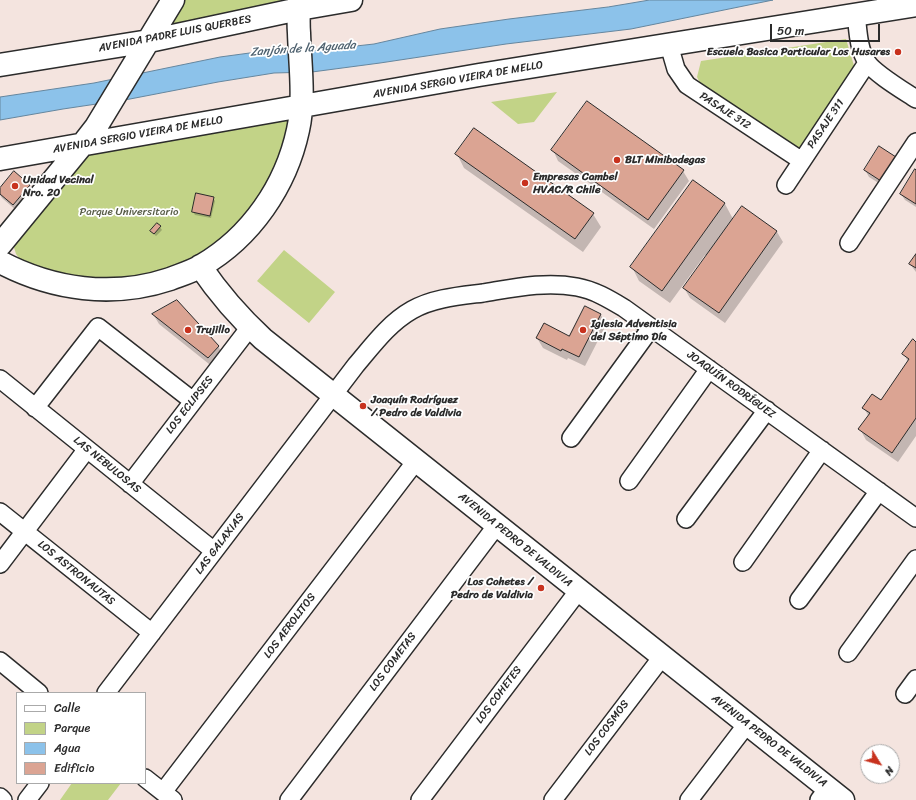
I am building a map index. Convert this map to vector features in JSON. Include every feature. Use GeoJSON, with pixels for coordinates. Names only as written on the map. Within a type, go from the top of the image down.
{"type":"FeatureCollection","features":[{"type":"Feature","properties":{"kind":"main road"},"geometry":{"type":"LineString","coordinates":[[0,245],[96,127],[173,0]]}},
{"type":"Feature","properties":{"kind":"main road","name":"AVENIDA PADRE LUIS QUERBES"},"geometry":{"type":"LineString","coordinates":[[0,65],[145,48],[299,5],[350,0]]}},
{"type":"Feature","properties":{"kind":"main road"},"geometry":{"type":"LineString","coordinates":[[3,270],[30,275],[58,284],[93,289],[132,288],[158,282],[200,266],[218,254],[244,231],[270,199],[285,172],[299,128],[301,96],[298,32],[299,5]]}},
{"type":"Feature","properties":{"kind":"main road","name":"AVENIDA SERGIO VIEIRA DE MELLO"},"geometry":{"type":"LineString","coordinates":[[0,159],[82,145],[301,96],[479,75],[916,5]]}},
{"type":"Feature","properties":{"kind":"main road","name":"AVENIDA PEDRO DE VALDIVIA"},"geometry":{"type":"LineString","coordinates":[[200,266],[220,294],[250,327],[747,724],[830,796]]}},
{"type":"Feature","properties":{"kind":"street"},"geometry":{"type":"LineString","coordinates":[[856,14],[862,52],[867,63],[916,99]]}},
{"type":"Feature","properties":{"kind":"street","name":"PASAJE 312"},"geometry":{"type":"LineString","coordinates":[[669,45],[676,69],[687,85],[802,161]]}},
{"type":"Feature","properties":{"kind":"street","name":"PASAJE 311"},"geometry":{"type":"LineString","coordinates":[[786,186],[867,63]]}},
{"type":"Feature","properties":{"kind":"street"},"geometry":{"type":"LineString","coordinates":[[849,243],[916,142]]}},
{"type":"Feature","properties":{"kind":"street","name":"JOAQUÍN RODRÍGUEZ"},"geometry":{"type":"LineString","coordinates":[[334,395],[377,340],[396,321],[423,304],[444,298],[533,285],[562,285],[577,287],[611,300],[916,518]]}},
{"type":"Feature","properties":{"kind":"street"},"geometry":{"type":"LineString","coordinates":[[35,408],[98,327],[193,401]]}},
{"type":"Feature","properties":{"kind":"street","name":"LOS ECLIPSES"},"geometry":{"type":"LineString","coordinates":[[130,484],[250,327]]}},
{"type":"Feature","properties":{"kind":"street"},"geometry":{"type":"LineString","coordinates":[[571,438],[651,328]]}},
{"type":"Feature","properties":{"kind":"street"},"geometry":{"type":"LineString","coordinates":[[629,481],[709,369]]}},
{"type":"Feature","properties":{"kind":"street","name":"LAS NEBULOSAS"},"geometry":{"type":"LineString","coordinates":[[0,379],[214,551]]}},
{"type":"Feature","properties":{"kind":"street","name":"LAS GALAXIAS"},"geometry":{"type":"LineString","coordinates":[[107,692],[334,395]]}},
{"type":"Feature","properties":{"kind":"street"},"geometry":{"type":"LineString","coordinates":[[686,519],[766,410]]}},
{"type":"Feature","properties":{"kind":"street"},"geometry":{"type":"LineString","coordinates":[[0,564],[87,449]]}},
{"type":"Feature","properties":{"kind":"street"},"geometry":{"type":"LineString","coordinates":[[742,562],[822,450]]}},
{"type":"Feature","properties":{"kind":"street","name":"LOS AEROLITOS"},"geometry":{"type":"LineString","coordinates":[[168,796],[416,461]]}},
{"type":"Feature","properties":{"kind":"street"},"geometry":{"type":"LineString","coordinates":[[800,600],[879,491]]}},
{"type":"Feature","properties":{"kind":"street","name":"LOS ASTRONAUTAS"},"geometry":{"type":"LineString","coordinates":[[0,512],[152,633]]}},
{"type":"Feature","properties":{"kind":"street","name":"LOS COMETAS"},"geometry":{"type":"LineString","coordinates":[[289,800],[497,525]]}},
{"type":"Feature","properties":{"kind":"street"},"geometry":{"type":"LineString","coordinates":[[848,653],[916,558]]}},
{"type":"Feature","properties":{"kind":"street","name":"LOS COHETES"},"geometry":{"type":"LineString","coordinates":[[420,800],[579,590]]}},
{"type":"Feature","properties":{"kind":"street","name":"LOS COSMOS"},"geometry":{"type":"LineString","coordinates":[[553,800],[662,656]]}},
{"type":"Feature","properties":{"kind":"street"},"geometry":{"type":"LineString","coordinates":[[0,661],[38,692]]}},
{"type":"Feature","properties":{"kind":"street"},"geometry":{"type":"LineString","coordinates":[[905,694],[916,679]]}},
{"type":"Feature","properties":{"kind":"street"},"geometry":{"type":"LineString","coordinates":[[689,800],[747,724]]}},
{"type":"Feature","properties":{"kind":"street"},"geometry":{"type":"LineString","coordinates":[[146,779],[168,796]]}},
{"type":"Feature","properties":{"kind":"street"},"geometry":{"type":"LineString","coordinates":[[27,800],[39,784]]}},
{"type":"Feature","properties":{"kind":"street"},"geometry":{"type":"LineString","coordinates":[[0,797],[4,800]]}},
{"type":"Feature","properties":{"kind":"green space"},"geometry":{"type":"Polygon","coordinates":[[[178,0],[286,0],[286,3],[172,26],[168,17],[178,0]]]}},
{"type":"Feature","properties":{"kind":"green space"},"geometry":{"type":"Polygon","coordinates":[[[846,39],[855,69],[799,153],[704,91],[697,77],[701,61],[846,39]]]}},
{"type":"Feature","properties":{"kind":"green space"},"geometry":{"type":"Polygon","coordinates":[[[557,92],[534,122],[518,124],[491,102],[557,92]]]}},
{"type":"Feature","properties":{"kind":"green space","name":"Parque Universitario"},"geometry":{"type":"Polygon","coordinates":[[[294,114],[270,182],[250,209],[219,242],[187,263],[160,274],[100,281],[67,276],[23,263],[16,254],[13,244],[86,152],[294,114]]]}},
{"type":"Feature","properties":{"kind":"green space"},"geometry":{"type":"Polygon","coordinates":[[[284,250],[335,292],[309,323],[257,281],[284,250]]]}},
{"type":"Feature","properties":{"kind":"green space"},"geometry":{"type":"Polygon","coordinates":[[[71,784],[120,784],[108,800],[60,800],[71,784]]]}},
{"type":"Feature","properties":{"kind":"water"},"geometry":{"type":"Polygon","coordinates":[[[650,0],[773,0],[631,29],[506,44],[312,72],[274,73],[130,99],[0,120],[0,97],[94,83],[220,57],[257,52],[311,51],[374,44],[440,29],[650,0]]]}},
{"type":"Feature","properties":{"kind":"building","name":"BLT Minibodegas"},"geometry":{"type":"Polygon","coordinates":[[[587,101],[684,170],[648,220],[551,150],[587,101]]]}},
{"type":"Feature","properties":{"kind":"building","name":"Empresas Cambel HVAC/R Chile"},"geometry":{"type":"Polygon","coordinates":[[[474,128],[594,213],[575,239],[455,154],[474,128]]]}},
{"type":"Feature","properties":{"kind":"building"},"geometry":{"type":"Polygon","coordinates":[[[879,146],[896,157],[881,181],[864,170],[879,146]]]}},
{"type":"Feature","properties":{"kind":"building"},"geometry":{"type":"Polygon","coordinates":[[[915,169],[916,170],[916,204],[900,194],[915,169]]]}},
{"type":"Feature","properties":{"kind":"building","name":"Unidad Vecinal Nro. 20"},"geometry":{"type":"Polygon","coordinates":[[[14,171],[30,185],[13,205],[0,194],[0,188],[14,171]]]}},
{"type":"Feature","properties":{"kind":"building"},"geometry":{"type":"Polygon","coordinates":[[[693,180],[725,203],[662,291],[630,267],[693,180]]]}},
{"type":"Feature","properties":{"kind":"building"},"geometry":{"type":"Polygon","coordinates":[[[196,193],[214,197],[210,216],[192,212],[196,193]]]}},
{"type":"Feature","properties":{"kind":"building"},"geometry":{"type":"Polygon","coordinates":[[[742,206],[777,231],[719,313],[683,288],[742,206]]]}},
{"type":"Feature","properties":{"kind":"building"},"geometry":{"type":"Polygon","coordinates":[[[157,223],[161,226],[154,234],[150,231],[157,223]]]}},
{"type":"Feature","properties":{"kind":"building"},"geometry":{"type":"Polygon","coordinates":[[[916,254],[916,268],[909,264],[916,254]]]}},
{"type":"Feature","properties":{"kind":"building","name":"Trujillo"},"geometry":{"type":"Polygon","coordinates":[[[177,300],[219,346],[208,358],[152,314],[177,300]]]}},
{"type":"Feature","properties":{"kind":"building","name":"Iglesia Adventisia del Séptimo Día"},"geometry":{"type":"Polygon","coordinates":[[[585,306],[601,314],[579,357],[562,349],[561,351],[536,338],[544,323],[569,336],[585,306]]]}},
{"type":"Feature","properties":{"kind":"building"},"geometry":{"type":"Polygon","coordinates":[[[913,339],[916,342],[916,418],[892,453],[858,429],[870,413],[862,408],[872,394],[881,400],[909,359],[902,354],[913,339]]]}},
{"type":"Feature","properties":{"kind":"place","name":"Escuela Basica Particular Los Husares"},"geometry":{"type":"Point","coordinates":[898,52]}},
{"type":"Feature","properties":{"kind":"place","name":"BLT Minibodegas"},"geometry":{"type":"Point","coordinates":[617,160]}},
{"type":"Feature","properties":{"kind":"place","name":"Empresas Cambel HVAC/R Chile"},"geometry":{"type":"Point","coordinates":[525,183]}},
{"type":"Feature","properties":{"kind":"place","name":"Unidad Vecinal Nro. 20"},"geometry":{"type":"Point","coordinates":[15,186]}},
{"type":"Feature","properties":{"kind":"place","name":"Trujillo"},"geometry":{"type":"Point","coordinates":[188,330]}},
{"type":"Feature","properties":{"kind":"place","name":"Iglesia Adventisia del Séptimo Día"},"geometry":{"type":"Point","coordinates":[583,330]}},
{"type":"Feature","properties":{"kind":"place","name":"Joaquín Rodríguez / Pedro de Valdivia"},"geometry":{"type":"Point","coordinates":[363,406]}},
{"type":"Feature","properties":{"kind":"place","name":"Los Cohetes / Pedro de Valdivia"},"geometry":{"type":"Point","coordinates":[541,588]}},
{"type":"Feature","properties":{"kind":"water label","name":"Zanjón de la Aguada"},"geometry":{"type":"Point","coordinates":[303,49]}}]}
